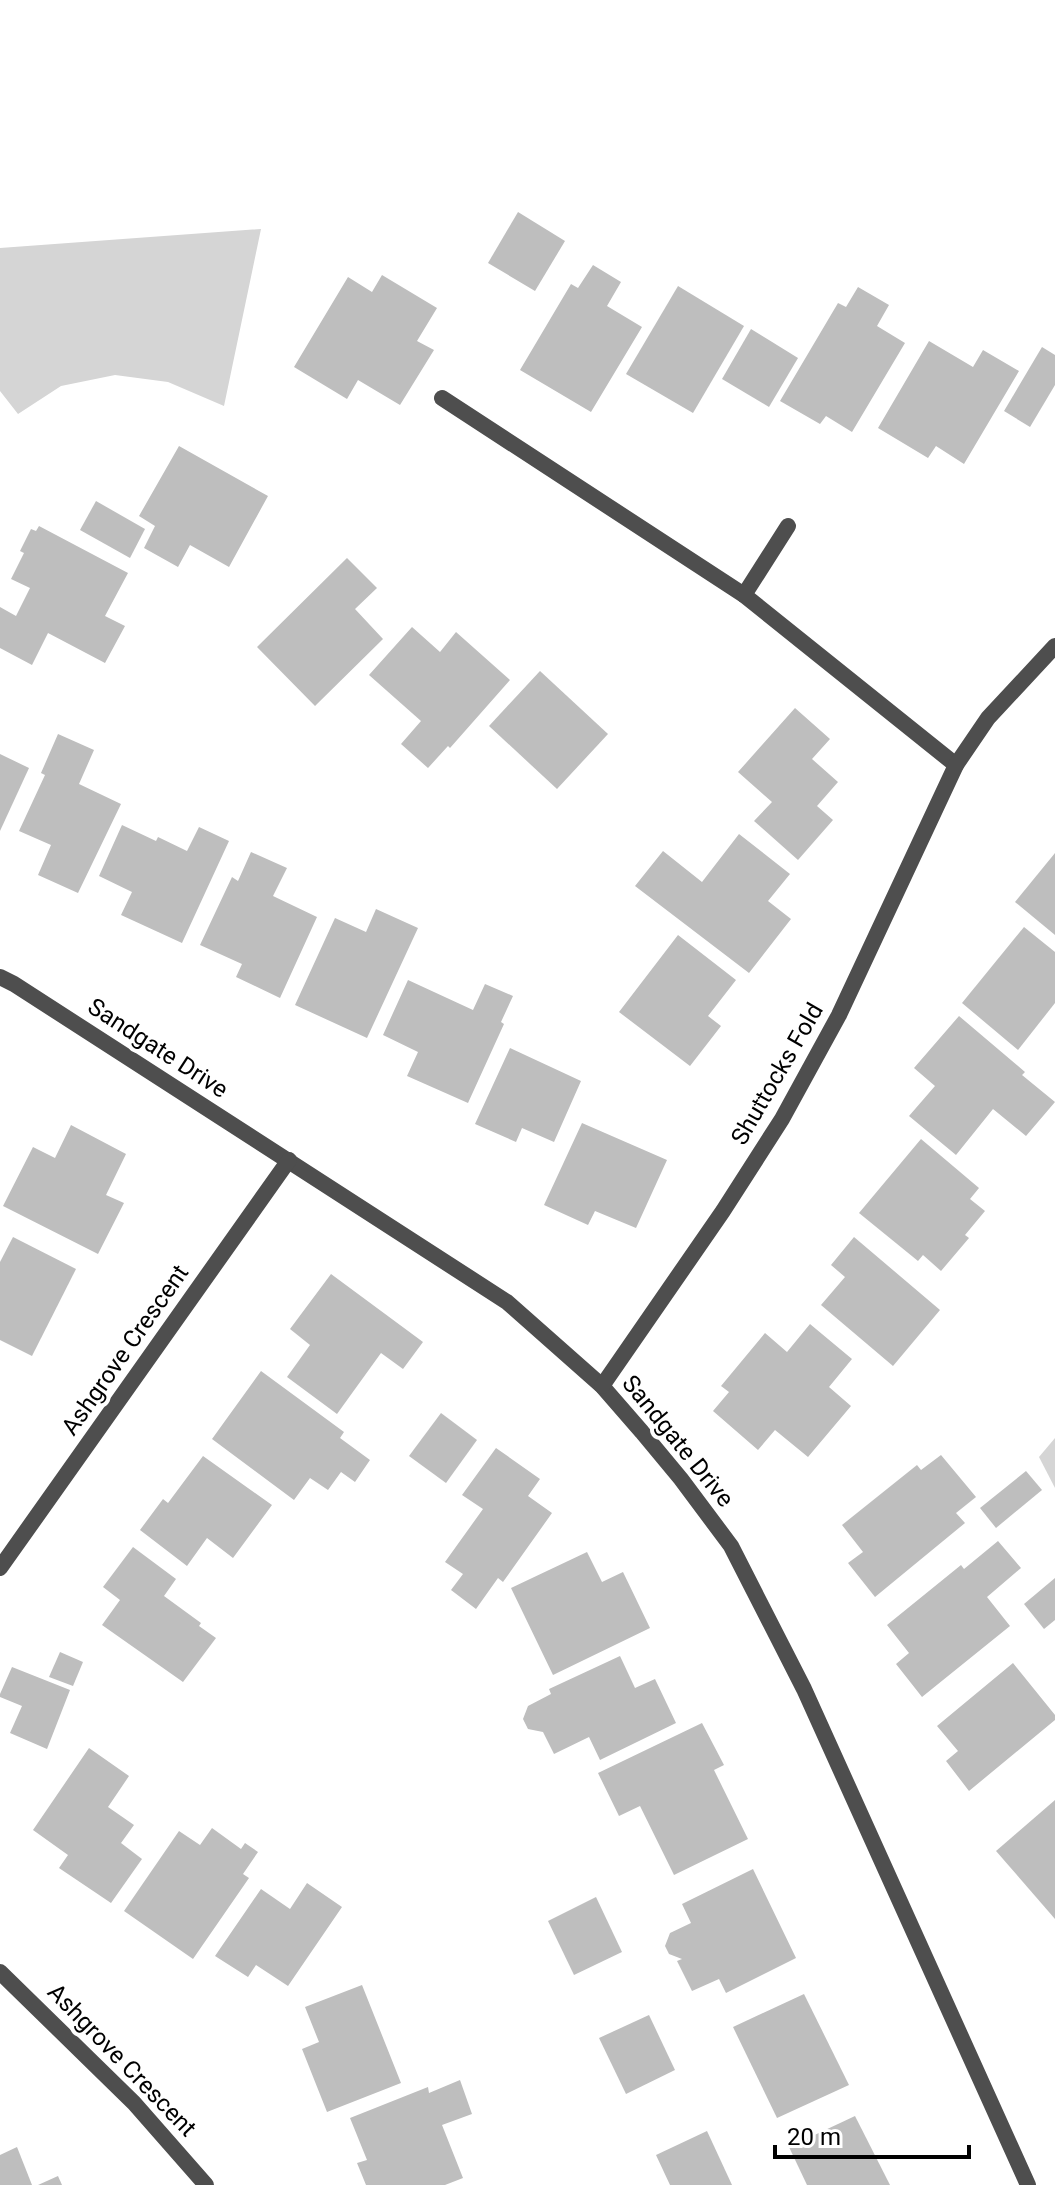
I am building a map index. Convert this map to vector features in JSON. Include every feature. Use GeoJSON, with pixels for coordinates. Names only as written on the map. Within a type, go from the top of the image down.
{"type":"FeatureCollection","features":[{"type":"Feature","properties":{"kind":"street"},"geometry":{"type":"LineString","coordinates":[[442,398],[744,595],[956,765]]}},
{"type":"Feature","properties":{"kind":"street"},"geometry":{"type":"LineString","coordinates":[[744,595],[788,526]]}},
{"type":"Feature","properties":{"kind":"street","name":"Shuttocks Fold"},"geometry":{"type":"LineString","coordinates":[[602,1386],[723,1211],[782,1119],[839,1015],[956,765],[988,718],[1055,646]]}},
{"type":"Feature","properties":{"kind":"street","name":"Sandgate Drive"},"geometry":{"type":"LineString","coordinates":[[0,977],[507,1302],[602,1386],[681,1479],[731,1546],[804,1689],[1028,2185]]}},
{"type":"Feature","properties":{"kind":"street","name":"Ashgrove Crescent"},"geometry":{"type":"LineString","coordinates":[[0,1568],[289,1160]]}},
{"type":"Feature","properties":{"kind":"street","name":"Ashgrove Crescent"},"geometry":{"type":"LineString","coordinates":[[0,1972],[134,2103],[206,2185]]}},
{"type":"Feature","properties":{"kind":"shaded area"},"geometry":{"type":"Polygon","coordinates":[[[261,229],[224,406],[168,382],[115,375],[61,386],[18,414],[0,391],[0,248],[261,229]]]}},
{"type":"Feature","properties":{"kind":"shaded area"},"geometry":{"type":"Polygon","coordinates":[[[1055,1438],[1055,1488],[1039,1457],[1055,1438]]]}},
{"type":"Feature","properties":{"kind":"building"},"geometry":{"type":"Polygon","coordinates":[[[518,212],[565,241],[535,291],[488,263],[518,212]]]}},
{"type":"Feature","properties":{"kind":"building"},"geometry":{"type":"Polygon","coordinates":[[[593,265],[621,282],[607,306],[642,327],[591,412],[520,370],[571,284],[578,288],[593,265]]]}},
{"type":"Feature","properties":{"kind":"building"},"geometry":{"type":"Polygon","coordinates":[[[382,275],[437,308],[417,341],[434,350],[400,405],[358,380],[347,399],[294,367],[348,277],[372,292],[382,275]]]}},
{"type":"Feature","properties":{"kind":"building"},"geometry":{"type":"Polygon","coordinates":[[[678,286],[744,326],[693,413],[626,374],[678,286]]]}},
{"type":"Feature","properties":{"kind":"building"},"geometry":{"type":"Polygon","coordinates":[[[858,287],[889,305],[877,326],[905,343],[852,432],[826,416],[820,424],[780,401],[838,303],[846,307],[858,287]]]}},
{"type":"Feature","properties":{"kind":"building"},"geometry":{"type":"Polygon","coordinates":[[[751,329],[798,358],[769,407],[722,379],[751,329]]]}},
{"type":"Feature","properties":{"kind":"building"},"geometry":{"type":"Polygon","coordinates":[[[929,341],[973,367],[983,350],[1019,371],[964,464],[936,446],[928,458],[878,428],[929,341]]]}},
{"type":"Feature","properties":{"kind":"building"},"geometry":{"type":"Polygon","coordinates":[[[1042,347],[1055,355],[1055,385],[1030,427],[1004,411],[1042,347]]]}},
{"type":"Feature","properties":{"kind":"building"},"geometry":{"type":"Polygon","coordinates":[[[179,446],[268,496],[229,567],[190,545],[178,567],[144,548],[155,526],[139,516],[179,446]]]}},
{"type":"Feature","properties":{"kind":"building"},"geometry":{"type":"Polygon","coordinates":[[[96,501],[145,529],[130,558],[80,530],[96,501]]]}},
{"type":"Feature","properties":{"kind":"building"},"geometry":{"type":"Polygon","coordinates":[[[39,526],[128,573],[105,616],[125,626],[105,663],[48,633],[32,665],[0,648],[0,607],[16,616],[30,588],[11,579],[24,553],[20,551],[31,529],[36,531],[39,526]]]}},
{"type":"Feature","properties":{"kind":"building"},"geometry":{"type":"Polygon","coordinates":[[[347,558],[377,588],[355,609],[383,639],[315,706],[257,647],[347,558]]]}},
{"type":"Feature","properties":{"kind":"building"},"geometry":{"type":"Polygon","coordinates":[[[412,627],[440,652],[456,632],[510,680],[450,748],[448,746],[428,768],[401,744],[421,721],[369,675],[412,627]]]}},
{"type":"Feature","properties":{"kind":"building"},"geometry":{"type":"Polygon","coordinates":[[[540,671],[608,734],[557,789],[489,726],[540,671]]]}},
{"type":"Feature","properties":{"kind":"building"},"geometry":{"type":"Polygon","coordinates":[[[795,708],[830,739],[812,759],[838,782],[817,806],[833,820],[798,860],[754,821],[772,802],[738,772],[795,708]]]}},
{"type":"Feature","properties":{"kind":"building"},"geometry":{"type":"Polygon","coordinates":[[[58,734],[94,750],[79,784],[121,804],[78,893],[38,875],[51,845],[19,831],[45,775],[41,773],[58,734]]]}},
{"type":"Feature","properties":{"kind":"building"},"geometry":{"type":"Polygon","coordinates":[[[0,754],[29,768],[0,831],[0,754]]]}},
{"type":"Feature","properties":{"kind":"building"},"geometry":{"type":"Polygon","coordinates":[[[122,825],[187,851],[199,827],[229,841],[182,943],[121,915],[132,892],[99,876],[122,825]]]}},
{"type":"Feature","properties":{"kind":"building"},"geometry":{"type":"Polygon","coordinates":[[[739,834],[790,874],[768,901],[791,919],[749,973],[635,886],[663,851],[702,882],[739,834]]]}},
{"type":"Feature","properties":{"kind":"building"},"geometry":{"type":"Polygon","coordinates":[[[251,852],[287,868],[273,896],[317,917],[280,998],[236,977],[242,964],[200,945],[232,877],[238,881],[251,852]]]}},
{"type":"Feature","properties":{"kind":"building"},"geometry":{"type":"Polygon","coordinates":[[[1055,853],[1055,935],[1015,902],[1055,853]]]}},
{"type":"Feature","properties":{"kind":"building"},"geometry":{"type":"Polygon","coordinates":[[[376,909],[418,928],[367,1038],[295,1005],[335,918],[366,932],[376,909]]]}},
{"type":"Feature","properties":{"kind":"building"},"geometry":{"type":"Polygon","coordinates":[[[1024,927],[1055,952],[1055,1003],[1018,1050],[962,1003],[1024,927]]]}},
{"type":"Feature","properties":{"kind":"building"},"geometry":{"type":"Polygon","coordinates":[[[678,935],[736,980],[708,1016],[721,1026],[690,1066],[619,1012],[678,935]]]}},
{"type":"Feature","properties":{"kind":"building"},"geometry":{"type":"Polygon","coordinates":[[[408,980],[473,1010],[485,984],[513,996],[501,1022],[504,1024],[468,1103],[407,1076],[418,1052],[383,1035],[408,980]]]}},
{"type":"Feature","properties":{"kind":"building"},"geometry":{"type":"Polygon","coordinates":[[[959,1016],[1055,1102],[1026,1136],[993,1109],[956,1155],[909,1116],[935,1086],[914,1068],[959,1016]]]}},
{"type":"Feature","properties":{"kind":"building"},"geometry":{"type":"Polygon","coordinates":[[[510,1048],[581,1081],[554,1142],[522,1128],[516,1142],[475,1124],[510,1048]]]}},
{"type":"Feature","properties":{"kind":"building"},"geometry":{"type":"Polygon","coordinates":[[[582,1123],[667,1160],[636,1228],[595,1211],[588,1225],[544,1205],[582,1123]]]}},
{"type":"Feature","properties":{"kind":"building"},"geometry":{"type":"Polygon","coordinates":[[[71,1125],[126,1154],[106,1195],[124,1203],[98,1254],[3,1206],[33,1147],[55,1158],[71,1125]]]}},
{"type":"Feature","properties":{"kind":"building"},"geometry":{"type":"Polygon","coordinates":[[[921,1139],[979,1188],[970,1199],[985,1211],[965,1235],[969,1238],[941,1271],[923,1255],[918,1261],[859,1213],[921,1139]]]}},
{"type":"Feature","properties":{"kind":"building"},"geometry":{"type":"Polygon","coordinates":[[[13,1237],[76,1269],[32,1356],[0,1340],[0,1262],[13,1237]]]}},
{"type":"Feature","properties":{"kind":"building"},"geometry":{"type":"Polygon","coordinates":[[[854,1237],[940,1310],[893,1366],[821,1305],[845,1277],[831,1265],[854,1237]]]}},
{"type":"Feature","properties":{"kind":"building"},"geometry":{"type":"Polygon","coordinates":[[[331,1274],[423,1342],[403,1369],[381,1353],[337,1414],[287,1377],[310,1345],[290,1329],[331,1274]]]}},
{"type":"Feature","properties":{"kind":"building"},"geometry":{"type":"Polygon","coordinates":[[[810,1324],[852,1359],[829,1387],[851,1406],[808,1457],[775,1430],[758,1450],[713,1411],[729,1392],[721,1386],[765,1333],[787,1352],[810,1324]]]}},
{"type":"Feature","properties":{"kind":"building"},"geometry":{"type":"Polygon","coordinates":[[[261,1371],[344,1432],[340,1438],[370,1460],[355,1482],[341,1472],[328,1490],[310,1478],[294,1500],[212,1439],[261,1371]]]}},
{"type":"Feature","properties":{"kind":"building"},"geometry":{"type":"Polygon","coordinates":[[[441,1413],[477,1440],[446,1483],[409,1456],[441,1413]]]}},
{"type":"Feature","properties":{"kind":"building"},"geometry":{"type":"Polygon","coordinates":[[[496,1448],[540,1479],[528,1496],[552,1513],[503,1582],[498,1578],[476,1609],[451,1590],[463,1574],[445,1562],[483,1509],[462,1495],[496,1448]]]}},
{"type":"Feature","properties":{"kind":"building"},"geometry":{"type":"Polygon","coordinates":[[[941,1455],[976,1497],[956,1513],[965,1523],[875,1597],[848,1563],[863,1552],[842,1525],[917,1465],[921,1470],[941,1455]]]}},
{"type":"Feature","properties":{"kind":"building"},"geometry":{"type":"Polygon","coordinates":[[[203,1456],[272,1505],[233,1558],[207,1538],[187,1566],[140,1530],[163,1499],[168,1503],[203,1456]]]}},
{"type":"Feature","properties":{"kind":"building"},"geometry":{"type":"Polygon","coordinates":[[[1026,1471],[1042,1490],[996,1528],[980,1508],[1026,1471]]]}},
{"type":"Feature","properties":{"kind":"building"},"geometry":{"type":"Polygon","coordinates":[[[998,1541],[1021,1568],[987,1597],[1010,1626],[922,1697],[896,1664],[909,1653],[887,1625],[961,1565],[964,1569],[998,1541]]]}},
{"type":"Feature","properties":{"kind":"building"},"geometry":{"type":"Polygon","coordinates":[[[133,1547],[176,1579],[164,1596],[216,1638],[183,1682],[102,1625],[120,1600],[103,1587],[133,1547]]]}},
{"type":"Feature","properties":{"kind":"building"},"geometry":{"type":"Polygon","coordinates":[[[587,1552],[602,1582],[623,1572],[650,1628],[553,1675],[511,1588],[587,1552]]]}},
{"type":"Feature","properties":{"kind":"building"},"geometry":{"type":"Polygon","coordinates":[[[1055,1578],[1055,1620],[1044,1629],[1024,1604],[1055,1578]]]}},
{"type":"Feature","properties":{"kind":"building"},"geometry":{"type":"Polygon","coordinates":[[[60,1652],[83,1662],[73,1686],[49,1677],[60,1652]]]}},
{"type":"Feature","properties":{"kind":"building"},"geometry":{"type":"Polygon","coordinates":[[[620,1656],[635,1688],[655,1679],[676,1723],[600,1760],[589,1737],[554,1754],[543,1732],[528,1729],[523,1719],[528,1706],[551,1694],[549,1689],[620,1656]]]}},
{"type":"Feature","properties":{"kind":"building"},"geometry":{"type":"Polygon","coordinates":[[[1013,1663],[1055,1715],[1055,1720],[969,1791],[946,1761],[958,1751],[937,1726],[1013,1663]]]}},
{"type":"Feature","properties":{"kind":"building"},"geometry":{"type":"Polygon","coordinates":[[[12,1667],[70,1690],[47,1749],[10,1733],[22,1706],[0,1697],[0,1694],[12,1667]]]}},
{"type":"Feature","properties":{"kind":"building"},"geometry":{"type":"Polygon","coordinates":[[[702,1723],[724,1765],[714,1770],[748,1839],[674,1875],[640,1806],[619,1816],[598,1773],[702,1723]]]}},
{"type":"Feature","properties":{"kind":"building"},"geometry":{"type":"Polygon","coordinates":[[[89,1748],[129,1776],[108,1807],[134,1825],[121,1843],[142,1859],[111,1903],[59,1868],[68,1855],[33,1830],[89,1748]]]}},
{"type":"Feature","properties":{"kind":"building"},"geometry":{"type":"Polygon","coordinates":[[[1055,1800],[1055,1919],[996,1851],[1055,1800]]]}},
{"type":"Feature","properties":{"kind":"building"},"geometry":{"type":"Polygon","coordinates":[[[212,1828],[241,1849],[245,1843],[258,1852],[243,1874],[249,1878],[193,1959],[124,1911],[179,1831],[200,1845],[212,1828]]]}},
{"type":"Feature","properties":{"kind":"building"},"geometry":{"type":"Polygon","coordinates":[[[753,1869],[796,1958],[726,1993],[719,1979],[692,1991],[677,1961],[682,1959],[669,1954],[665,1946],[670,1933],[691,1923],[682,1904],[753,1869]]]}},
{"type":"Feature","properties":{"kind":"building"},"geometry":{"type":"Polygon","coordinates":[[[307,1883],[342,1907],[288,1986],[256,1965],[248,1977],[215,1956],[261,1889],[290,1909],[307,1883]]]}},
{"type":"Feature","properties":{"kind":"building"},"geometry":{"type":"Polygon","coordinates":[[[596,1897],[622,1952],[574,1975],[548,1921],[596,1897]]]}},
{"type":"Feature","properties":{"kind":"building"},"geometry":{"type":"Polygon","coordinates":[[[362,1985],[401,2083],[327,2112],[302,2049],[319,2042],[305,2007],[362,1985]]]}},
{"type":"Feature","properties":{"kind":"building"},"geometry":{"type":"Polygon","coordinates":[[[804,1994],[849,2085],[777,2118],[733,2027],[804,1994]]]}},
{"type":"Feature","properties":{"kind":"building"},"geometry":{"type":"Polygon","coordinates":[[[649,2015],[675,2070],[626,2094],[599,2038],[649,2015]]]}},
{"type":"Feature","properties":{"kind":"building"},"geometry":{"type":"Polygon","coordinates":[[[460,2080],[472,2114],[442,2125],[463,2178],[445,2185],[366,2185],[357,2163],[367,2160],[350,2118],[428,2087],[429,2093],[460,2080]]]}},
{"type":"Feature","properties":{"kind":"building"},"geometry":{"type":"Polygon","coordinates":[[[855,2116],[890,2185],[807,2185],[789,2147],[855,2116]]]}},
{"type":"Feature","properties":{"kind":"building"},"geometry":{"type":"Polygon","coordinates":[[[707,2131],[732,2185],[670,2185],[656,2155],[707,2131]]]}},
{"type":"Feature","properties":{"kind":"building"},"geometry":{"type":"Polygon","coordinates":[[[17,2147],[32,2185],[0,2185],[0,2155],[17,2147]]]}},
{"type":"Feature","properties":{"kind":"building"},"geometry":{"type":"Polygon","coordinates":[[[58,2176],[62,2185],[38,2185],[58,2176]]]}}]}
